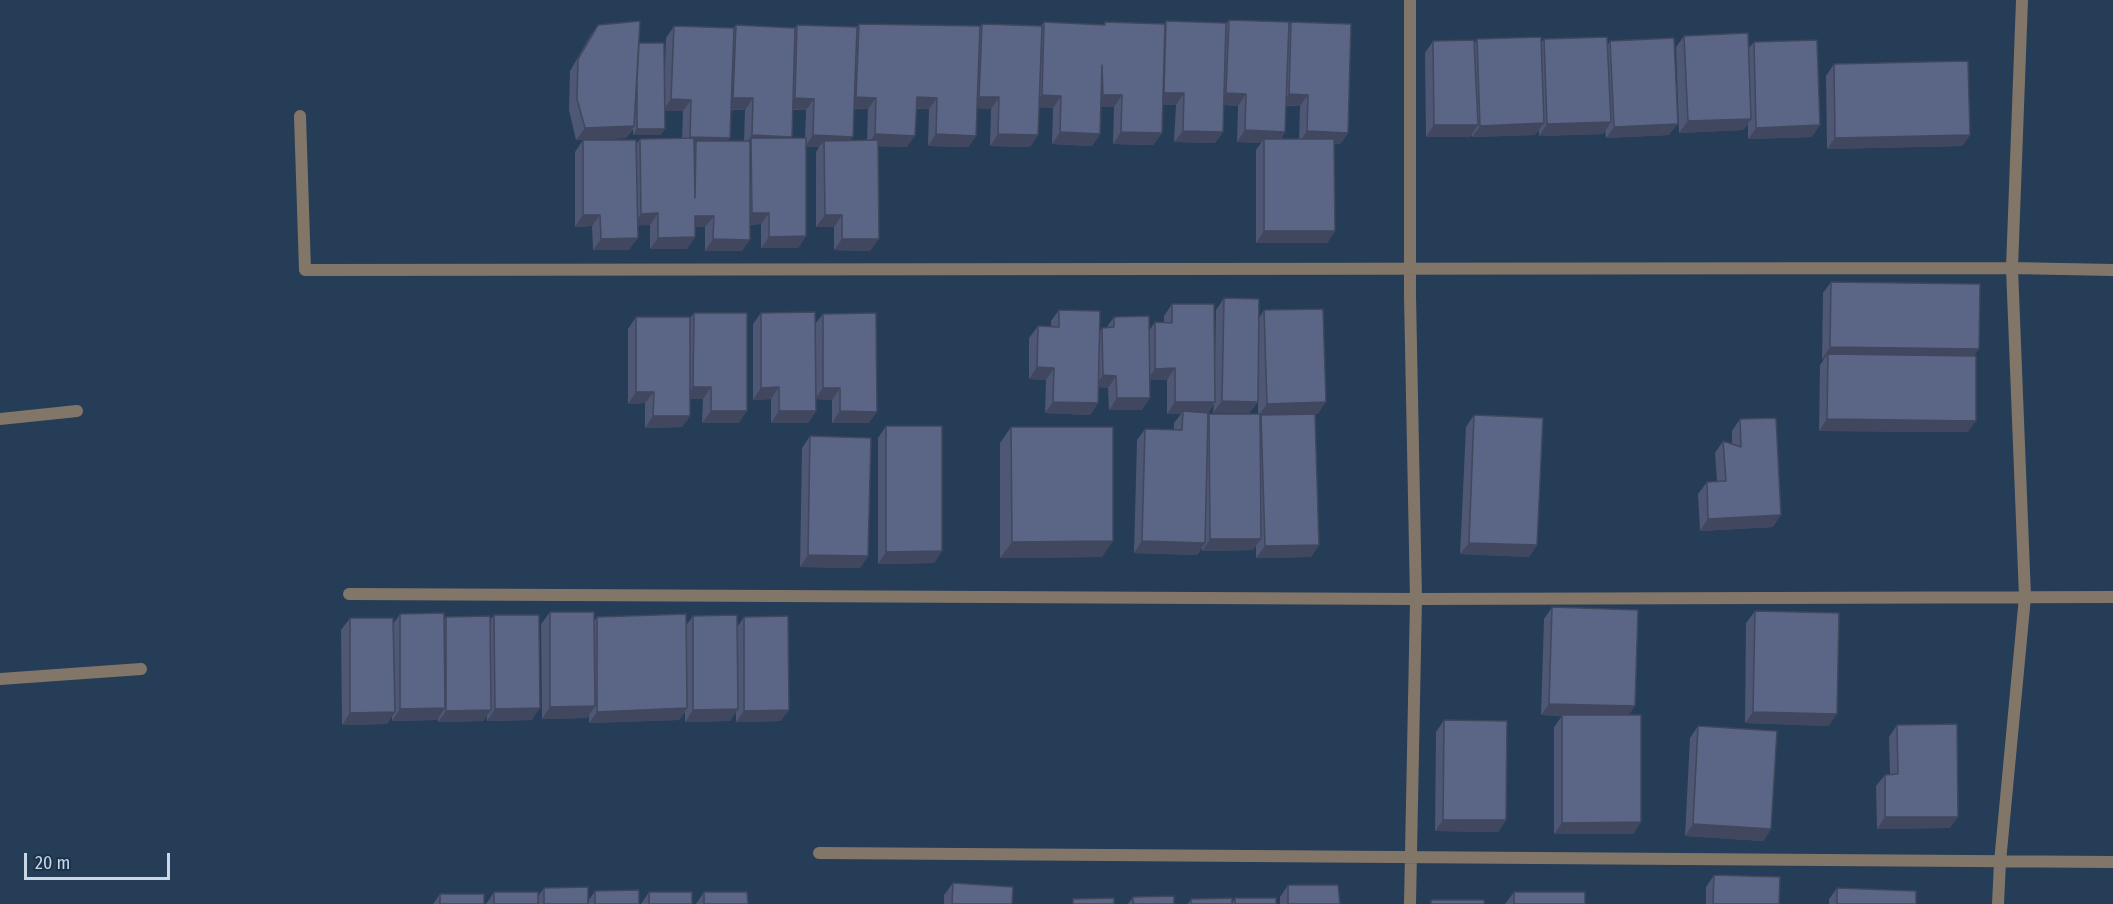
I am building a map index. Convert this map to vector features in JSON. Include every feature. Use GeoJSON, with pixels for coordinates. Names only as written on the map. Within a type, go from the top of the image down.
{"type":"FeatureCollection","features":[{"type":"Feature","properties":{"kind":"street"},"geometry":{"type":"LineString","coordinates":[[1410,0],[1410,269],[1416,599],[1409,855],[1410,904]]}},
{"type":"Feature","properties":{"kind":"street"},"geometry":{"type":"LineString","coordinates":[[1998,904],[2025,597],[2012,268],[2022,0]]}},
{"type":"Feature","properties":{"kind":"street"},"geometry":{"type":"LineString","coordinates":[[300,116],[305,270],[2012,268],[2113,270]]}},
{"type":"Feature","properties":{"kind":"street"},"geometry":{"type":"LineString","coordinates":[[0,419],[77,411]]}},
{"type":"Feature","properties":{"kind":"street"},"geometry":{"type":"LineString","coordinates":[[349,594],[1416,599],[2113,597]]}},
{"type":"Feature","properties":{"kind":"street"},"geometry":{"type":"LineString","coordinates":[[0,680],[141,669]]}},
{"type":"Feature","properties":{"kind":"street"},"geometry":{"type":"LineString","coordinates":[[819,853],[1409,855],[2113,862]]}},
{"type":"Feature","properties":{"kind":"building"},"geometry":{"type":"Polygon","coordinates":[[[1229,20],[1289,22],[1285,132],[1245,130],[1246,94],[1226,93],[1229,20]]]}},
{"type":"Feature","properties":{"kind":"building"},"geometry":{"type":"Polygon","coordinates":[[[640,21],[634,126],[585,128],[577,99],[578,59],[598,25],[640,21]]]}},
{"type":"Feature","properties":{"kind":"building"},"geometry":{"type":"Polygon","coordinates":[[[1166,21],[1226,23],[1223,132],[1183,131],[1184,93],[1164,93],[1166,21]]]}},
{"type":"Feature","properties":{"kind":"building"},"geometry":{"type":"Polygon","coordinates":[[[1044,22],[1105,25],[1105,22],[1165,24],[1162,133],[1121,132],[1122,95],[1103,95],[1102,65],[1100,134],[1060,132],[1061,96],[1042,95],[1044,22]]]}},
{"type":"Feature","properties":{"kind":"building"},"geometry":{"type":"Polygon","coordinates":[[[1291,22],[1351,24],[1348,133],[1307,131],[1308,95],[1289,94],[1291,22]]]}},
{"type":"Feature","properties":{"kind":"building"},"geometry":{"type":"Polygon","coordinates":[[[859,24],[980,26],[976,136],[936,134],[937,98],[917,97],[915,136],[875,134],[876,98],[856,97],[859,24]]]}},
{"type":"Feature","properties":{"kind":"building"},"geometry":{"type":"Polygon","coordinates":[[[982,24],[1042,26],[1038,135],[998,134],[999,97],[979,97],[982,24]]]}},
{"type":"Feature","properties":{"kind":"building"},"geometry":{"type":"Polygon","coordinates":[[[736,25],[795,28],[792,137],[752,135],[753,98],[733,98],[736,25]]]}},
{"type":"Feature","properties":{"kind":"building"},"geometry":{"type":"Polygon","coordinates":[[[797,25],[857,27],[853,137],[813,135],[814,99],[795,98],[797,25]]]}},
{"type":"Feature","properties":{"kind":"building"},"geometry":{"type":"Polygon","coordinates":[[[674,26],[734,28],[730,138],[690,137],[691,100],[671,99],[674,26]]]}},
{"type":"Feature","properties":{"kind":"building"},"geometry":{"type":"Polygon","coordinates":[[[1748,33],[1751,119],[1688,121],[1684,36],[1748,33]]]}},
{"type":"Feature","properties":{"kind":"building"},"geometry":{"type":"Polygon","coordinates":[[[1541,37],[1544,123],[1480,126],[1477,39],[1541,37]]]}},
{"type":"Feature","properties":{"kind":"building"},"geometry":{"type":"Polygon","coordinates":[[[1607,37],[1611,122],[1547,124],[1544,39],[1607,37]]]}},
{"type":"Feature","properties":{"kind":"building"},"geometry":{"type":"Polygon","coordinates":[[[1674,38],[1678,124],[1614,127],[1610,41],[1674,38]]]}},
{"type":"Feature","properties":{"kind":"building"},"geometry":{"type":"Polygon","coordinates":[[[1474,40],[1478,125],[1434,125],[1433,41],[1474,40]]]}},
{"type":"Feature","properties":{"kind":"building"},"geometry":{"type":"Polygon","coordinates":[[[1817,40],[1820,125],[1756,128],[1754,42],[1817,40]]]}},
{"type":"Feature","properties":{"kind":"building"},"geometry":{"type":"Polygon","coordinates":[[[639,43],[664,43],[665,129],[637,129],[639,43]]]}},
{"type":"Feature","properties":{"kind":"building"},"geometry":{"type":"Polygon","coordinates":[[[1968,61],[1970,135],[1835,138],[1834,64],[1968,61]]]}},
{"type":"Feature","properties":{"kind":"building"},"geometry":{"type":"Polygon","coordinates":[[[694,138],[695,198],[696,141],[750,141],[750,240],[713,239],[714,216],[695,216],[695,237],[658,238],[658,213],[641,214],[640,139],[694,138]]]}},
{"type":"Feature","properties":{"kind":"building"},"geometry":{"type":"Polygon","coordinates":[[[751,138],[806,138],[806,236],[769,237],[769,213],[752,213],[751,138]]]}},
{"type":"Feature","properties":{"kind":"building"},"geometry":{"type":"Polygon","coordinates":[[[1264,139],[1334,139],[1335,231],[1264,231],[1264,139]]]}},
{"type":"Feature","properties":{"kind":"building"},"geometry":{"type":"Polygon","coordinates":[[[583,140],[636,140],[638,238],[601,239],[600,215],[583,215],[583,140]]]}},
{"type":"Feature","properties":{"kind":"building"},"geometry":{"type":"Polygon","coordinates":[[[878,140],[879,239],[842,239],[842,215],[825,215],[824,141],[878,140]]]}},
{"type":"Feature","properties":{"kind":"building"},"geometry":{"type":"Polygon","coordinates":[[[1831,282],[1980,284],[1979,349],[1830,347],[1831,282]]]}},
{"type":"Feature","properties":{"kind":"building"},"geometry":{"type":"Polygon","coordinates":[[[1224,298],[1259,299],[1258,402],[1222,401],[1224,298]]]}},
{"type":"Feature","properties":{"kind":"building"},"geometry":{"type":"Polygon","coordinates":[[[1172,304],[1214,304],[1215,402],[1175,402],[1175,368],[1155,369],[1155,322],[1172,323],[1172,304]]]}},
{"type":"Feature","properties":{"kind":"building"},"geometry":{"type":"Polygon","coordinates":[[[1323,309],[1326,402],[1267,404],[1264,310],[1323,309]]]}},
{"type":"Feature","properties":{"kind":"building"},"geometry":{"type":"Polygon","coordinates":[[[1059,310],[1100,311],[1098,403],[1053,402],[1054,368],[1037,367],[1038,326],[1059,327],[1059,310]]]}},
{"type":"Feature","properties":{"kind":"building"},"geometry":{"type":"Polygon","coordinates":[[[815,312],[816,411],[779,411],[779,387],[761,388],[761,313],[815,312]]]}},
{"type":"Feature","properties":{"kind":"building"},"geometry":{"type":"Polygon","coordinates":[[[694,313],[747,313],[747,411],[711,411],[711,387],[693,387],[694,313]]]}},
{"type":"Feature","properties":{"kind":"building"},"geometry":{"type":"Polygon","coordinates":[[[876,313],[877,412],[840,411],[840,388],[823,388],[823,314],[876,313]]]}},
{"type":"Feature","properties":{"kind":"building"},"geometry":{"type":"Polygon","coordinates":[[[1149,316],[1150,398],[1117,398],[1116,376],[1103,375],[1102,328],[1114,327],[1114,317],[1149,316]]]}},
{"type":"Feature","properties":{"kind":"building"},"geometry":{"type":"Polygon","coordinates":[[[636,317],[690,317],[690,416],[653,416],[654,392],[636,392],[636,317]]]}},
{"type":"Feature","properties":{"kind":"building"},"geometry":{"type":"Polygon","coordinates":[[[1828,354],[1976,356],[1976,421],[1827,419],[1828,354]]]}},
{"type":"Feature","properties":{"kind":"building"},"geometry":{"type":"Polygon","coordinates":[[[1183,411],[1208,413],[1205,543],[1142,541],[1145,429],[1182,430],[1183,411]]]}},
{"type":"Feature","properties":{"kind":"building"},"geometry":{"type":"Polygon","coordinates":[[[1209,414],[1260,414],[1261,539],[1210,539],[1209,414]]]}},
{"type":"Feature","properties":{"kind":"building"},"geometry":{"type":"Polygon","coordinates":[[[1315,414],[1319,545],[1265,546],[1261,415],[1315,414]]]}},
{"type":"Feature","properties":{"kind":"building"},"geometry":{"type":"Polygon","coordinates":[[[1474,415],[1543,418],[1537,545],[1469,543],[1474,415]]]}},
{"type":"Feature","properties":{"kind":"building"},"geometry":{"type":"Polygon","coordinates":[[[1776,418],[1781,515],[1708,519],[1707,482],[1726,481],[1723,441],[1741,447],[1740,419],[1776,418]]]}},
{"type":"Feature","properties":{"kind":"building"},"geometry":{"type":"Polygon","coordinates":[[[886,426],[942,426],[942,551],[886,552],[886,426]]]}},
{"type":"Feature","properties":{"kind":"building"},"geometry":{"type":"Polygon","coordinates":[[[1011,427],[1113,427],[1113,541],[1012,542],[1011,427]]]}},
{"type":"Feature","properties":{"kind":"building"},"geometry":{"type":"Polygon","coordinates":[[[810,436],[871,438],[868,556],[808,555],[810,436]]]}},
{"type":"Feature","properties":{"kind":"building"},"geometry":{"type":"Polygon","coordinates":[[[1552,607],[1638,610],[1635,706],[1549,704],[1552,607]]]}},
{"type":"Feature","properties":{"kind":"building"},"geometry":{"type":"Polygon","coordinates":[[[1755,611],[1839,613],[1837,714],[1753,712],[1755,611]]]}},
{"type":"Feature","properties":{"kind":"building"},"geometry":{"type":"Polygon","coordinates":[[[550,612],[594,612],[595,706],[550,707],[550,612]]]}},
{"type":"Feature","properties":{"kind":"building"},"geometry":{"type":"Polygon","coordinates":[[[444,613],[445,708],[400,709],[400,614],[444,613]]]}},
{"type":"Feature","properties":{"kind":"building"},"geometry":{"type":"Polygon","coordinates":[[[686,614],[687,708],[597,712],[597,617],[686,614]]]}},
{"type":"Feature","properties":{"kind":"building"},"geometry":{"type":"Polygon","coordinates":[[[494,615],[539,615],[540,708],[495,709],[494,615]]]}},
{"type":"Feature","properties":{"kind":"building"},"geometry":{"type":"Polygon","coordinates":[[[737,615],[738,709],[693,710],[693,616],[737,615]]]}},
{"type":"Feature","properties":{"kind":"building"},"geometry":{"type":"Polygon","coordinates":[[[490,616],[491,710],[446,711],[446,617],[490,616]]]}},
{"type":"Feature","properties":{"kind":"building"},"geometry":{"type":"Polygon","coordinates":[[[788,616],[789,710],[744,711],[744,617],[788,616]]]}},
{"type":"Feature","properties":{"kind":"building"},"geometry":{"type":"Polygon","coordinates":[[[350,618],[393,618],[395,712],[350,713],[350,618]]]}},
{"type":"Feature","properties":{"kind":"building"},"geometry":{"type":"Polygon","coordinates":[[[1562,715],[1641,715],[1641,822],[1562,823],[1562,715]]]}},
{"type":"Feature","properties":{"kind":"building"},"geometry":{"type":"Polygon","coordinates":[[[1444,720],[1507,721],[1506,820],[1443,820],[1444,720]]]}},
{"type":"Feature","properties":{"kind":"building"},"geometry":{"type":"Polygon","coordinates":[[[1957,724],[1958,817],[1885,817],[1885,775],[1898,774],[1897,725],[1957,724]]]}},
{"type":"Feature","properties":{"kind":"building"},"geometry":{"type":"Polygon","coordinates":[[[1698,726],[1777,731],[1771,829],[1693,824],[1698,726]]]}},
{"type":"Feature","properties":{"kind":"building"},"geometry":{"type":"Polygon","coordinates":[[[1714,875],[1780,877],[1779,904],[1713,904],[1714,875]]]}},
{"type":"Feature","properties":{"kind":"building"},"geometry":{"type":"Polygon","coordinates":[[[953,883],[1013,887],[1012,904],[952,904],[953,883]]]}},
{"type":"Feature","properties":{"kind":"building"},"geometry":{"type":"Polygon","coordinates":[[[1288,885],[1338,885],[1340,904],[1288,904],[1288,885]]]}},
{"type":"Feature","properties":{"kind":"building"},"geometry":{"type":"Polygon","coordinates":[[[588,887],[588,904],[544,904],[544,888],[588,887]]]}},
{"type":"Feature","properties":{"kind":"building"},"geometry":{"type":"Polygon","coordinates":[[[1837,888],[1916,891],[1916,904],[1837,904],[1837,888]]]}},
{"type":"Feature","properties":{"kind":"building"},"geometry":{"type":"Polygon","coordinates":[[[639,890],[639,904],[595,904],[595,891],[639,890]]]}},
{"type":"Feature","properties":{"kind":"building"},"geometry":{"type":"Polygon","coordinates":[[[494,892],[538,892],[538,904],[494,904],[494,892]]]}},
{"type":"Feature","properties":{"kind":"building"},"geometry":{"type":"Polygon","coordinates":[[[649,892],[692,892],[692,904],[649,904],[649,892]]]}},
{"type":"Feature","properties":{"kind":"building"},"geometry":{"type":"Polygon","coordinates":[[[704,892],[747,892],[748,904],[704,904],[704,892]]]}},
{"type":"Feature","properties":{"kind":"building"},"geometry":{"type":"Polygon","coordinates":[[[1514,892],[1585,892],[1585,904],[1514,904],[1514,892]]]}},
{"type":"Feature","properties":{"kind":"building"},"geometry":{"type":"Polygon","coordinates":[[[440,894],[484,894],[484,904],[440,904],[440,894]]]}},
{"type":"Feature","properties":{"kind":"building"},"geometry":{"type":"Polygon","coordinates":[[[1174,896],[1174,904],[1133,904],[1133,897],[1174,896]]]}},
{"type":"Feature","properties":{"kind":"building"},"geometry":{"type":"Polygon","coordinates":[[[1114,898],[1114,904],[1073,904],[1073,899],[1114,898]]]}},
{"type":"Feature","properties":{"kind":"building"},"geometry":{"type":"Polygon","coordinates":[[[1232,898],[1232,904],[1191,904],[1191,899],[1232,898]]]}},
{"type":"Feature","properties":{"kind":"building"},"geometry":{"type":"Polygon","coordinates":[[[1235,898],[1276,898],[1276,904],[1235,904],[1235,898]]]}},
{"type":"Feature","properties":{"kind":"building"},"geometry":{"type":"Polygon","coordinates":[[[1431,900],[1484,900],[1484,904],[1431,904],[1431,900]]]}}]}
